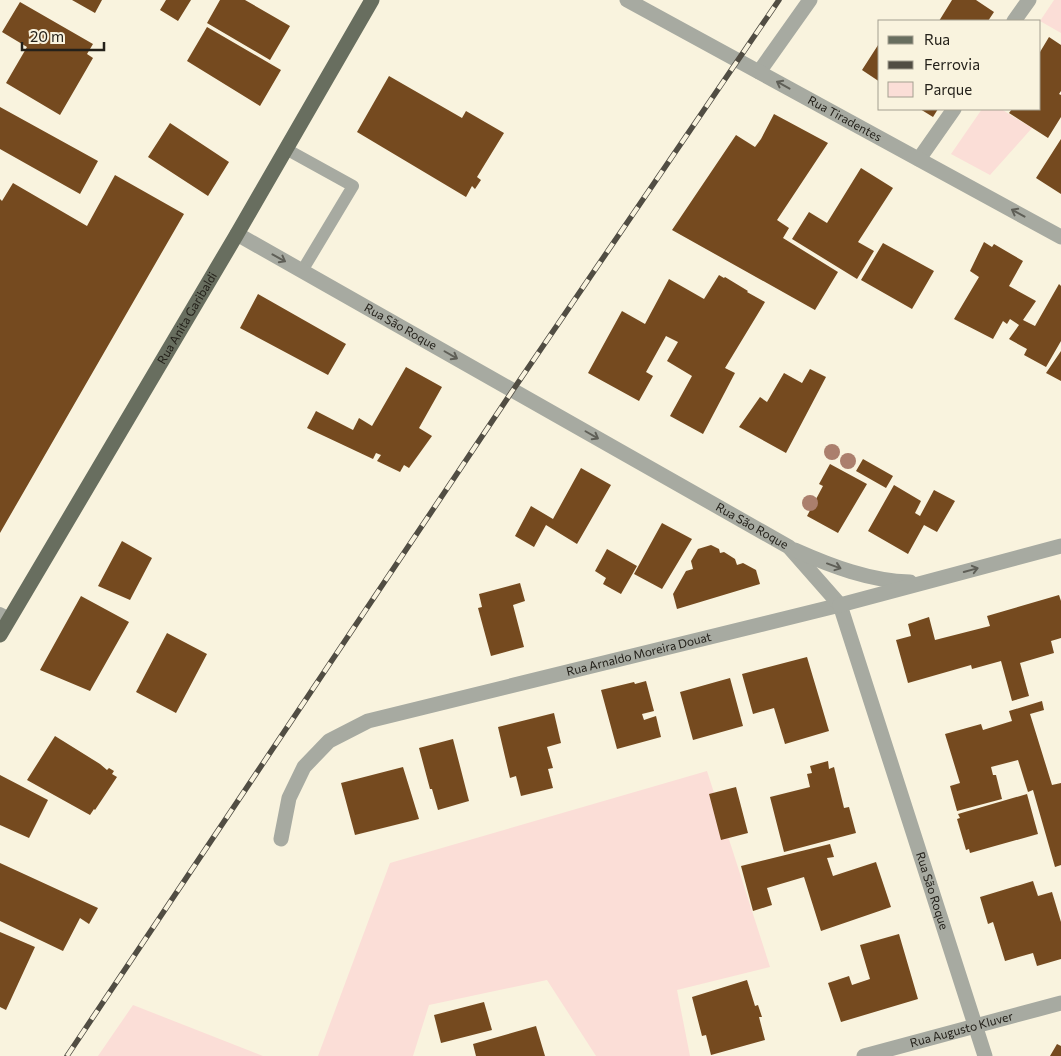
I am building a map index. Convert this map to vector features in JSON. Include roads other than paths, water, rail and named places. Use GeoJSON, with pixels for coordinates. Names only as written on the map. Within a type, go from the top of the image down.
{"type":"FeatureCollection","features":[{"type":"Feature","properties":{"kind":"main road","name":"Rua Anita Garibaldi"},"geometry":{"type":"LineString","coordinates":[[0,635],[5,615],[237,234],[372,0]]}},
{"type":"Feature","properties":{"kind":"street","name":"Rua Tiradentes"},"geometry":{"type":"LineString","coordinates":[[627,0],[1061,236]]}},
{"type":"Feature","properties":{"kind":"street"},"geometry":{"type":"LineString","coordinates":[[759,72],[810,0]]}},
{"type":"Feature","properties":{"kind":"street"},"geometry":{"type":"LineString","coordinates":[[1015,20],[1029,0]]}},
{"type":"Feature","properties":{"kind":"street"},"geometry":{"type":"LineString","coordinates":[[919,159],[953,110]]}},
{"type":"Feature","properties":{"kind":"street","name":"Rua São Roque"},"geometry":{"type":"LineString","coordinates":[[237,234],[789,547],[840,605],[985,1056]]}},
{"type":"Feature","properties":{"kind":"street","name":"Rua Arnaldo Moreira Douat"},"geometry":{"type":"LineString","coordinates":[[282,839],[289,798],[304,767],[329,741],[368,721],[840,605],[1061,546]]}},
{"type":"Feature","properties":{"kind":"street"},"geometry":{"type":"LineString","coordinates":[[789,547],[817,559],[874,578],[897,582],[924,582]]}},
{"type":"Feature","properties":{"kind":"street","name":"Rua Augusto Kluver"},"geometry":{"type":"LineString","coordinates":[[864,1056],[1061,1003]]}},
{"type":"Feature","properties":{"kind":"lane"},"geometry":{"type":"LineString","coordinates":[[286,149],[353,186],[302,271]]}},
{"type":"Feature","properties":{"kind":"railway"},"geometry":{"type":"LineString","coordinates":[[67,1056],[513,390],[779,0]]}}]}
